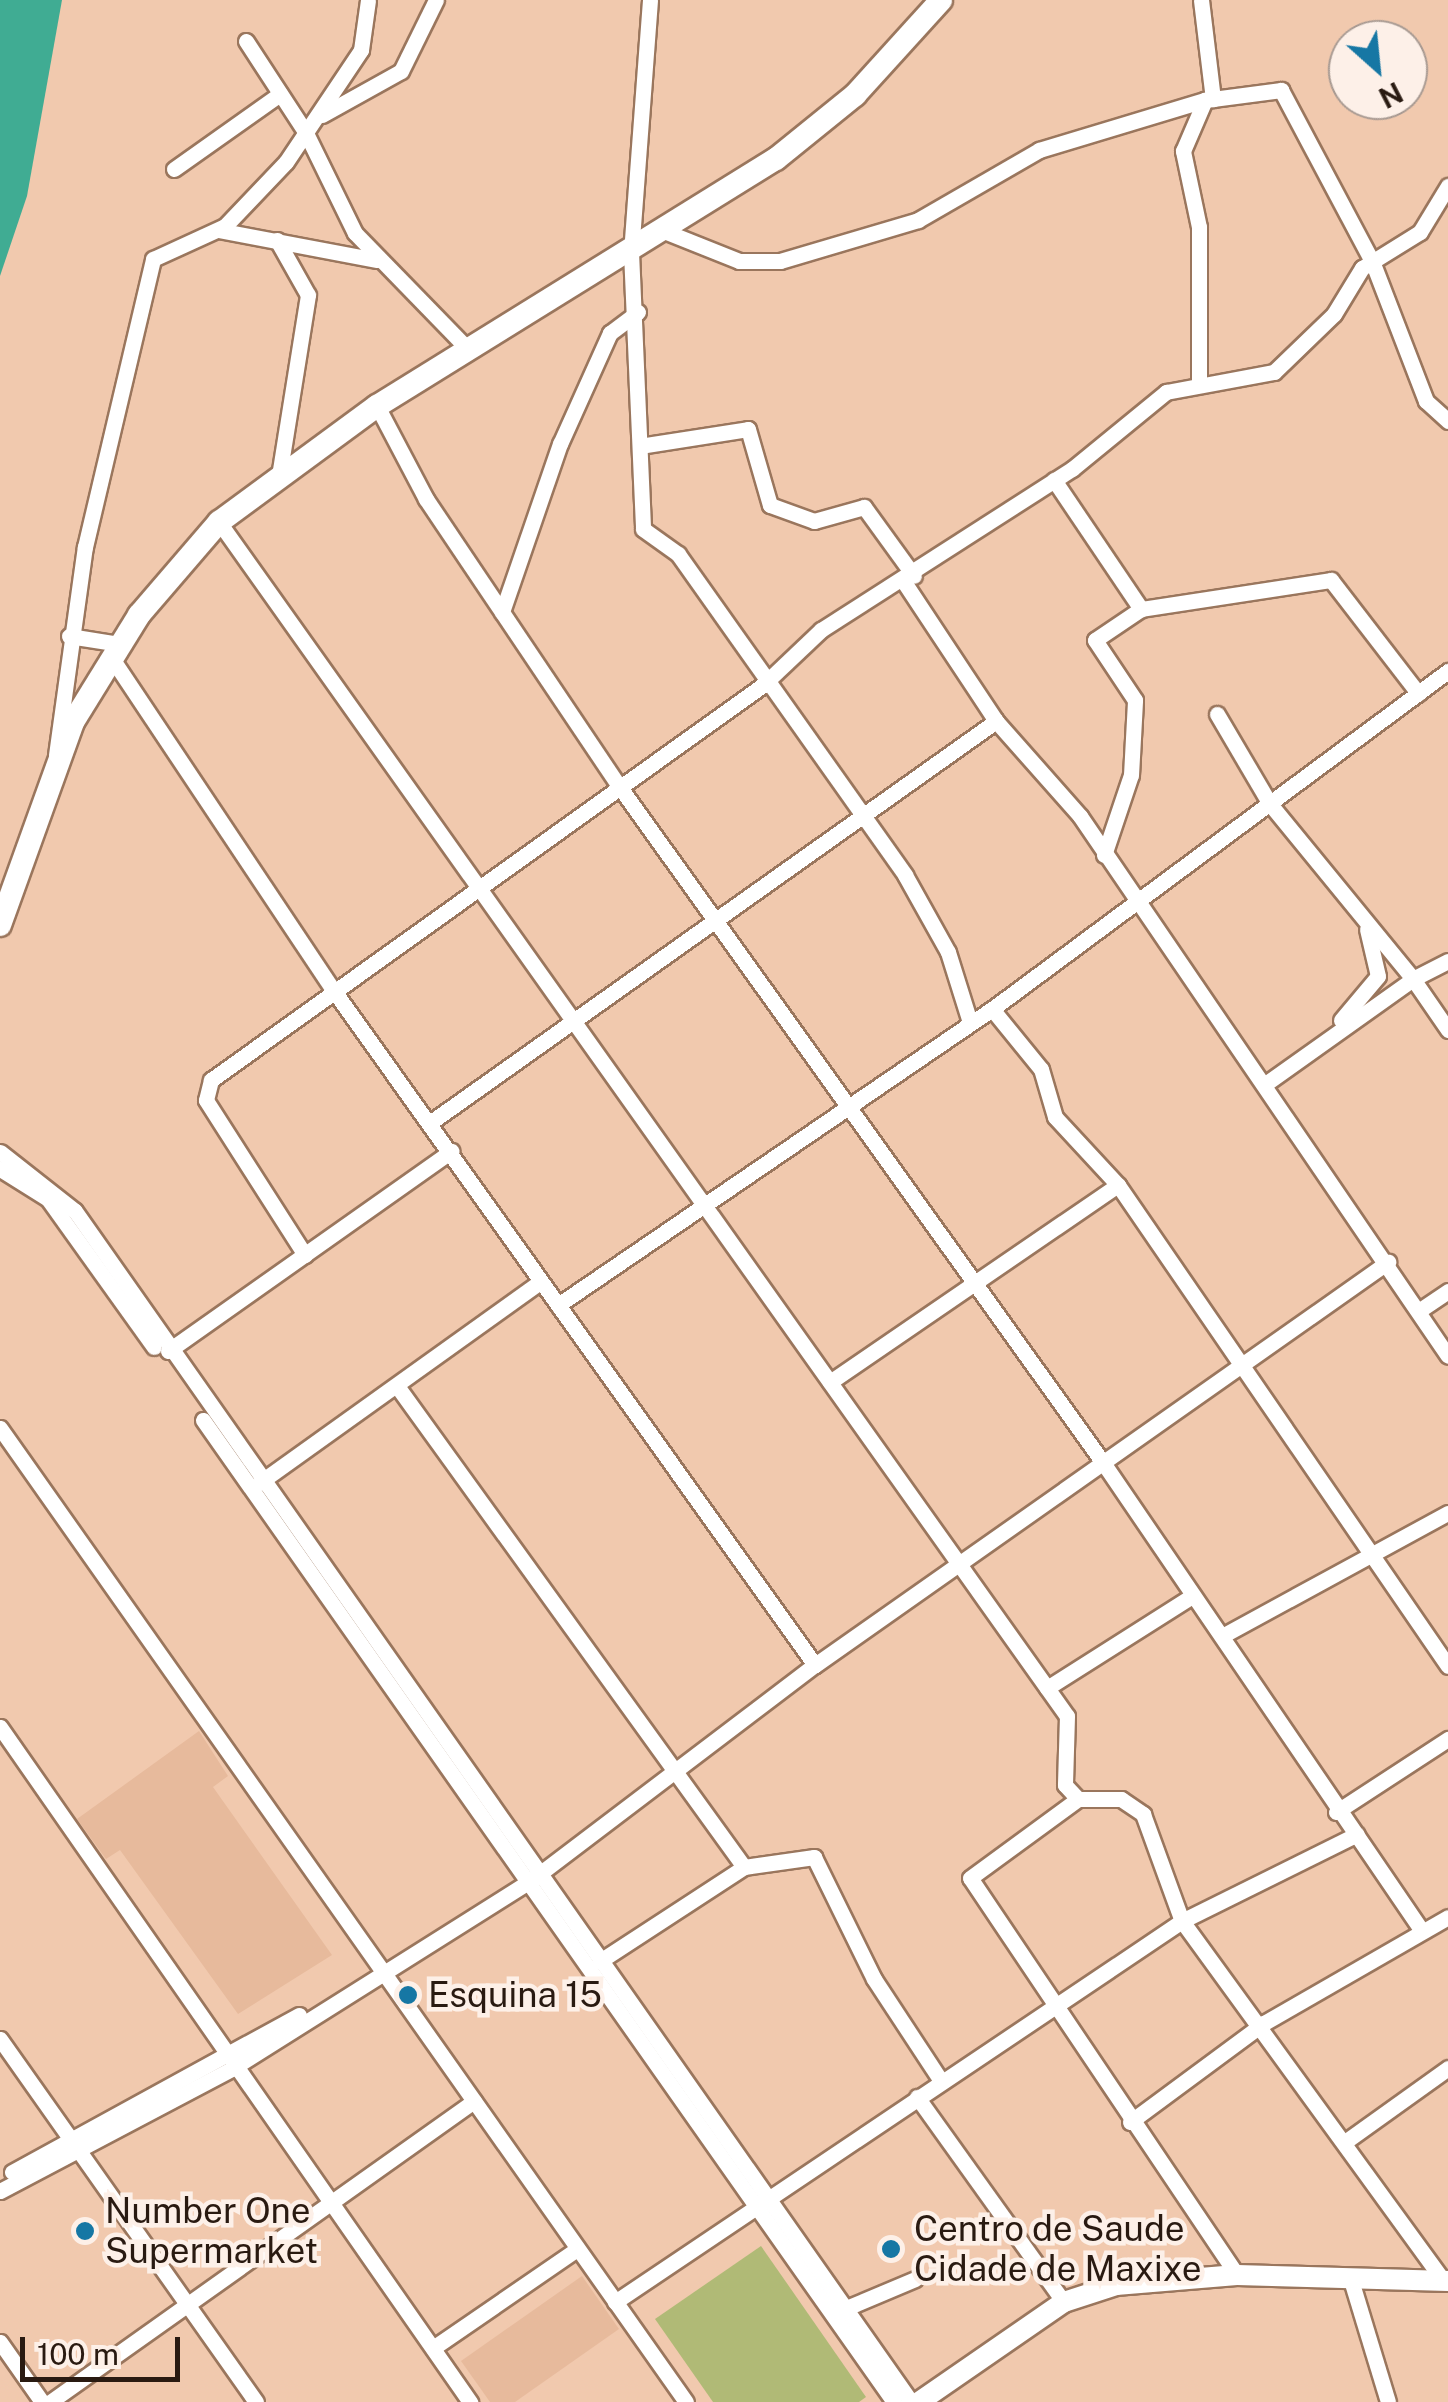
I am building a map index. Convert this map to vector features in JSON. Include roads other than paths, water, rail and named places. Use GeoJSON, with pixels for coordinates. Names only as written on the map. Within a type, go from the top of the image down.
{"type":"FeatureCollection","features":[{"type":"Feature","properties":{"kind":"highway"},"geometry":{"type":"LineString","coordinates":[[0,924],[56,755],[115,651],[218,522],[280,470],[377,406],[631,252],[819,126],[941,0]]}},
{"type":"Feature","properties":{"kind":"main road"},"geometry":{"type":"LineString","coordinates":[[919,2402],[1064,2302],[1128,2283],[1237,2275],[1446,2281]]}},
{"type":"Feature","properties":{"kind":"street"},"geometry":{"type":"LineString","coordinates":[[56,755],[69,636],[152,259],[218,230],[322,115],[369,32],[368,0]]}},
{"type":"Feature","properties":{"kind":"street"},"geometry":{"type":"LineString","coordinates":[[322,115],[401,71],[436,0]]}},
{"type":"Feature","properties":{"kind":"street"},"geometry":{"type":"LineString","coordinates":[[650,0],[631,252],[646,445],[643,529],[678,554],[763,685],[936,926],[970,1022]]}},
{"type":"Feature","properties":{"kind":"street"},"geometry":{"type":"LineString","coordinates":[[1199,380],[1200,227],[1183,151],[1209,100],[1200,0]]}},
{"type":"Feature","properties":{"kind":"street"},"geometry":{"type":"LineString","coordinates":[[246,41],[306,133],[377,260],[468,348]]}},
{"type":"Feature","properties":{"kind":"street"},"geometry":{"type":"LineString","coordinates":[[174,169],[280,94]]}},
{"type":"Feature","properties":{"kind":"street"},"geometry":{"type":"LineString","coordinates":[[664,231],[739,261],[780,261],[918,220],[1039,150],[1209,100],[1291,94],[1372,260],[1426,401],[1448,420]]}},
{"type":"Feature","properties":{"kind":"street"},"geometry":{"type":"LineString","coordinates":[[305,1254],[206,1090],[334,991],[763,685],[821,630],[909,579],[988,517],[1054,480],[1166,392],[1199,380],[1274,372],[1327,323],[1372,260],[1420,232],[1448,186]]}},
{"type":"Feature","properties":{"kind":"street"},"geometry":{"type":"LineString","coordinates":[[218,230],[377,260]]}},
{"type":"Feature","properties":{"kind":"street"},"geometry":{"type":"LineString","coordinates":[[277,240],[308,295],[280,470]]}},
{"type":"Feature","properties":{"kind":"street"},"geometry":{"type":"LineString","coordinates":[[502,612],[560,444],[610,333],[638,312]]}},
{"type":"Feature","properties":{"kind":"street"},"geometry":{"type":"LineString","coordinates":[[377,406],[502,612],[619,786],[848,1104],[968,1282],[1104,1464],[1336,1812],[1357,1834],[1422,1931]]}},
{"type":"Feature","properties":{"kind":"street"},"geometry":{"type":"LineString","coordinates":[[646,445],[748,429],[770,504],[814,521],[864,507],[996,721],[1104,854],[1388,1262],[1448,1356]]}},
{"type":"Feature","properties":{"kind":"street"},"geometry":{"type":"LineString","coordinates":[[1054,480],[1141,610]]}},
{"type":"Feature","properties":{"kind":"street"},"geometry":{"type":"LineString","coordinates":[[218,522],[1067,1716],[1065,1786],[1078,1799]]}},
{"type":"Feature","properties":{"kind":"street"},"geometry":{"type":"LineString","coordinates":[[1104,854],[1131,775],[1135,700],[1096,640],[1141,610],[1331,580],[1418,693]]}},
{"type":"Feature","properties":{"kind":"street"},"geometry":{"type":"LineString","coordinates":[[69,636],[115,651],[334,991],[815,1664]]}},
{"type":"Feature","properties":{"kind":"street"},"geometry":{"type":"LineString","coordinates":[[558,1305],[707,1207],[848,1104],[992,1008],[1448,671]]}},
{"type":"Feature","properties":{"kind":"street"},"geometry":{"type":"LineString","coordinates":[[1217,714],[1270,804],[1413,979],[1448,1030]]}},
{"type":"Feature","properties":{"kind":"street"},"geometry":{"type":"LineString","coordinates":[[430,1122],[996,721]]}},
{"type":"Feature","properties":{"kind":"street"},"geometry":{"type":"LineString","coordinates":[[1306,1054],[1378,976],[1356,908]]}},
{"type":"Feature","properties":{"kind":"street"},"geometry":{"type":"LineString","coordinates":[[1265,1084],[1413,979],[1448,961]]}},
{"type":"Feature","properties":{"kind":"street"},"geometry":{"type":"LineString","coordinates":[[992,1008],[1042,1069],[1055,1117],[1118,1185],[1448,1666]]}},
{"type":"Feature","properties":{"kind":"street"},"geometry":{"type":"LineString","coordinates":[[168,1350],[452,1151]]}},
{"type":"Feature","properties":{"kind":"street"},"geometry":{"type":"LineString","coordinates":[[0,1152],[64,1197],[259,1483],[600,1962],[894,2402]]}},
{"type":"Feature","properties":{"kind":"street"},"geometry":{"type":"LineString","coordinates":[[0,1169],[48,1198],[536,1872],[763,2206],[911,2402]]}},
{"type":"Feature","properties":{"kind":"street"},"geometry":{"type":"LineString","coordinates":[[830,1382],[968,1282],[1118,1185]]}},
{"type":"Feature","properties":{"kind":"street"},"geometry":{"type":"LineString","coordinates":[[0,2179],[74,2145],[231,2062],[536,1872],[815,1664],[1388,1262]]}},
{"type":"Feature","properties":{"kind":"street"},"geometry":{"type":"LineString","coordinates":[[259,1483],[540,1282]]}},
{"type":"Feature","properties":{"kind":"street"},"geometry":{"type":"LineString","coordinates":[[1420,1310],[1448,1292]]}},
{"type":"Feature","properties":{"kind":"street"},"geometry":{"type":"LineString","coordinates":[[396,1386],[744,1866]]}},
{"type":"Feature","properties":{"kind":"street"},"geometry":{"type":"LineString","coordinates":[[0,1428],[686,2402]]}},
{"type":"Feature","properties":{"kind":"street"},"geometry":{"type":"LineString","coordinates":[[1222,1636],[1374,1559],[1448,1513]]}},
{"type":"Feature","properties":{"kind":"street"},"geometry":{"type":"LineString","coordinates":[[1047,1688],[1192,1596]]}},
{"type":"Feature","properties":{"kind":"street"},"geometry":{"type":"LineString","coordinates":[[0,1727],[470,2402]]}},
{"type":"Feature","properties":{"kind":"street"},"geometry":{"type":"LineString","coordinates":[[1336,1812],[1448,1739]]}},
{"type":"Feature","properties":{"kind":"street"},"geometry":{"type":"LineString","coordinates":[[1237,2275],[1050,2010],[970,1878],[1078,1799],[1121,1799],[1143,1814],[1182,1921],[1264,2023],[1446,2281]]}},
{"type":"Feature","properties":{"kind":"street"},"geometry":{"type":"LineString","coordinates":[[615,2302],[1182,1921],[1357,1834]]}},
{"type":"Feature","properties":{"kind":"street"},"geometry":{"type":"LineString","coordinates":[[600,1962],[744,1866],[814,1857],[874,1979],[942,2081]]}},
{"type":"Feature","properties":{"kind":"street"},"geometry":{"type":"LineString","coordinates":[[1130,2122],[1264,2023],[1448,1917]]}},
{"type":"Feature","properties":{"kind":"street"},"geometry":{"type":"LineString","coordinates":[[0,2039],[256,2402]]}},
{"type":"Feature","properties":{"kind":"street"},"geometry":{"type":"LineString","coordinates":[[1349,2139],[1448,2068]]}},
{"type":"Feature","properties":{"kind":"street"},"geometry":{"type":"LineString","coordinates":[[917,2097],[1064,2302]]}},
{"type":"Feature","properties":{"kind":"street"},"geometry":{"type":"LineString","coordinates":[[0,2342],[46,2402],[189,2307],[474,2101]]}},
{"type":"Feature","properties":{"kind":"street"},"geometry":{"type":"LineString","coordinates":[[0,2191],[74,2145]]}},
{"type":"Feature","properties":{"kind":"street"},"geometry":{"type":"LineString","coordinates":[[433,2348],[577,2249]]}},
{"type":"Feature","properties":{"kind":"street"},"geometry":{"type":"LineString","coordinates":[[844,2309],[915,2278]]}},
{"type":"Feature","properties":{"kind":"street"},"geometry":{"type":"LineString","coordinates":[[1351,2280],[1388,2402]]}},
{"type":"Feature","properties":{"kind":"water"},"geometry":{"type":"Polygon","coordinates":[[[0,0],[62,0],[27,196],[0,276],[0,0]]]}},
{"type":"Feature","properties":{"kind":"place","name":"Esquina 15"},"geometry":{"type":"Point","coordinates":[408,1995]}},
{"type":"Feature","properties":{"kind":"place","name":"Number One Supermarket"},"geometry":{"type":"Point","coordinates":[85,2231]}},
{"type":"Feature","properties":{"kind":"place","name":"Centro de Saude Cidade de Maxixe"},"geometry":{"type":"Point","coordinates":[891,2249]}}]}
